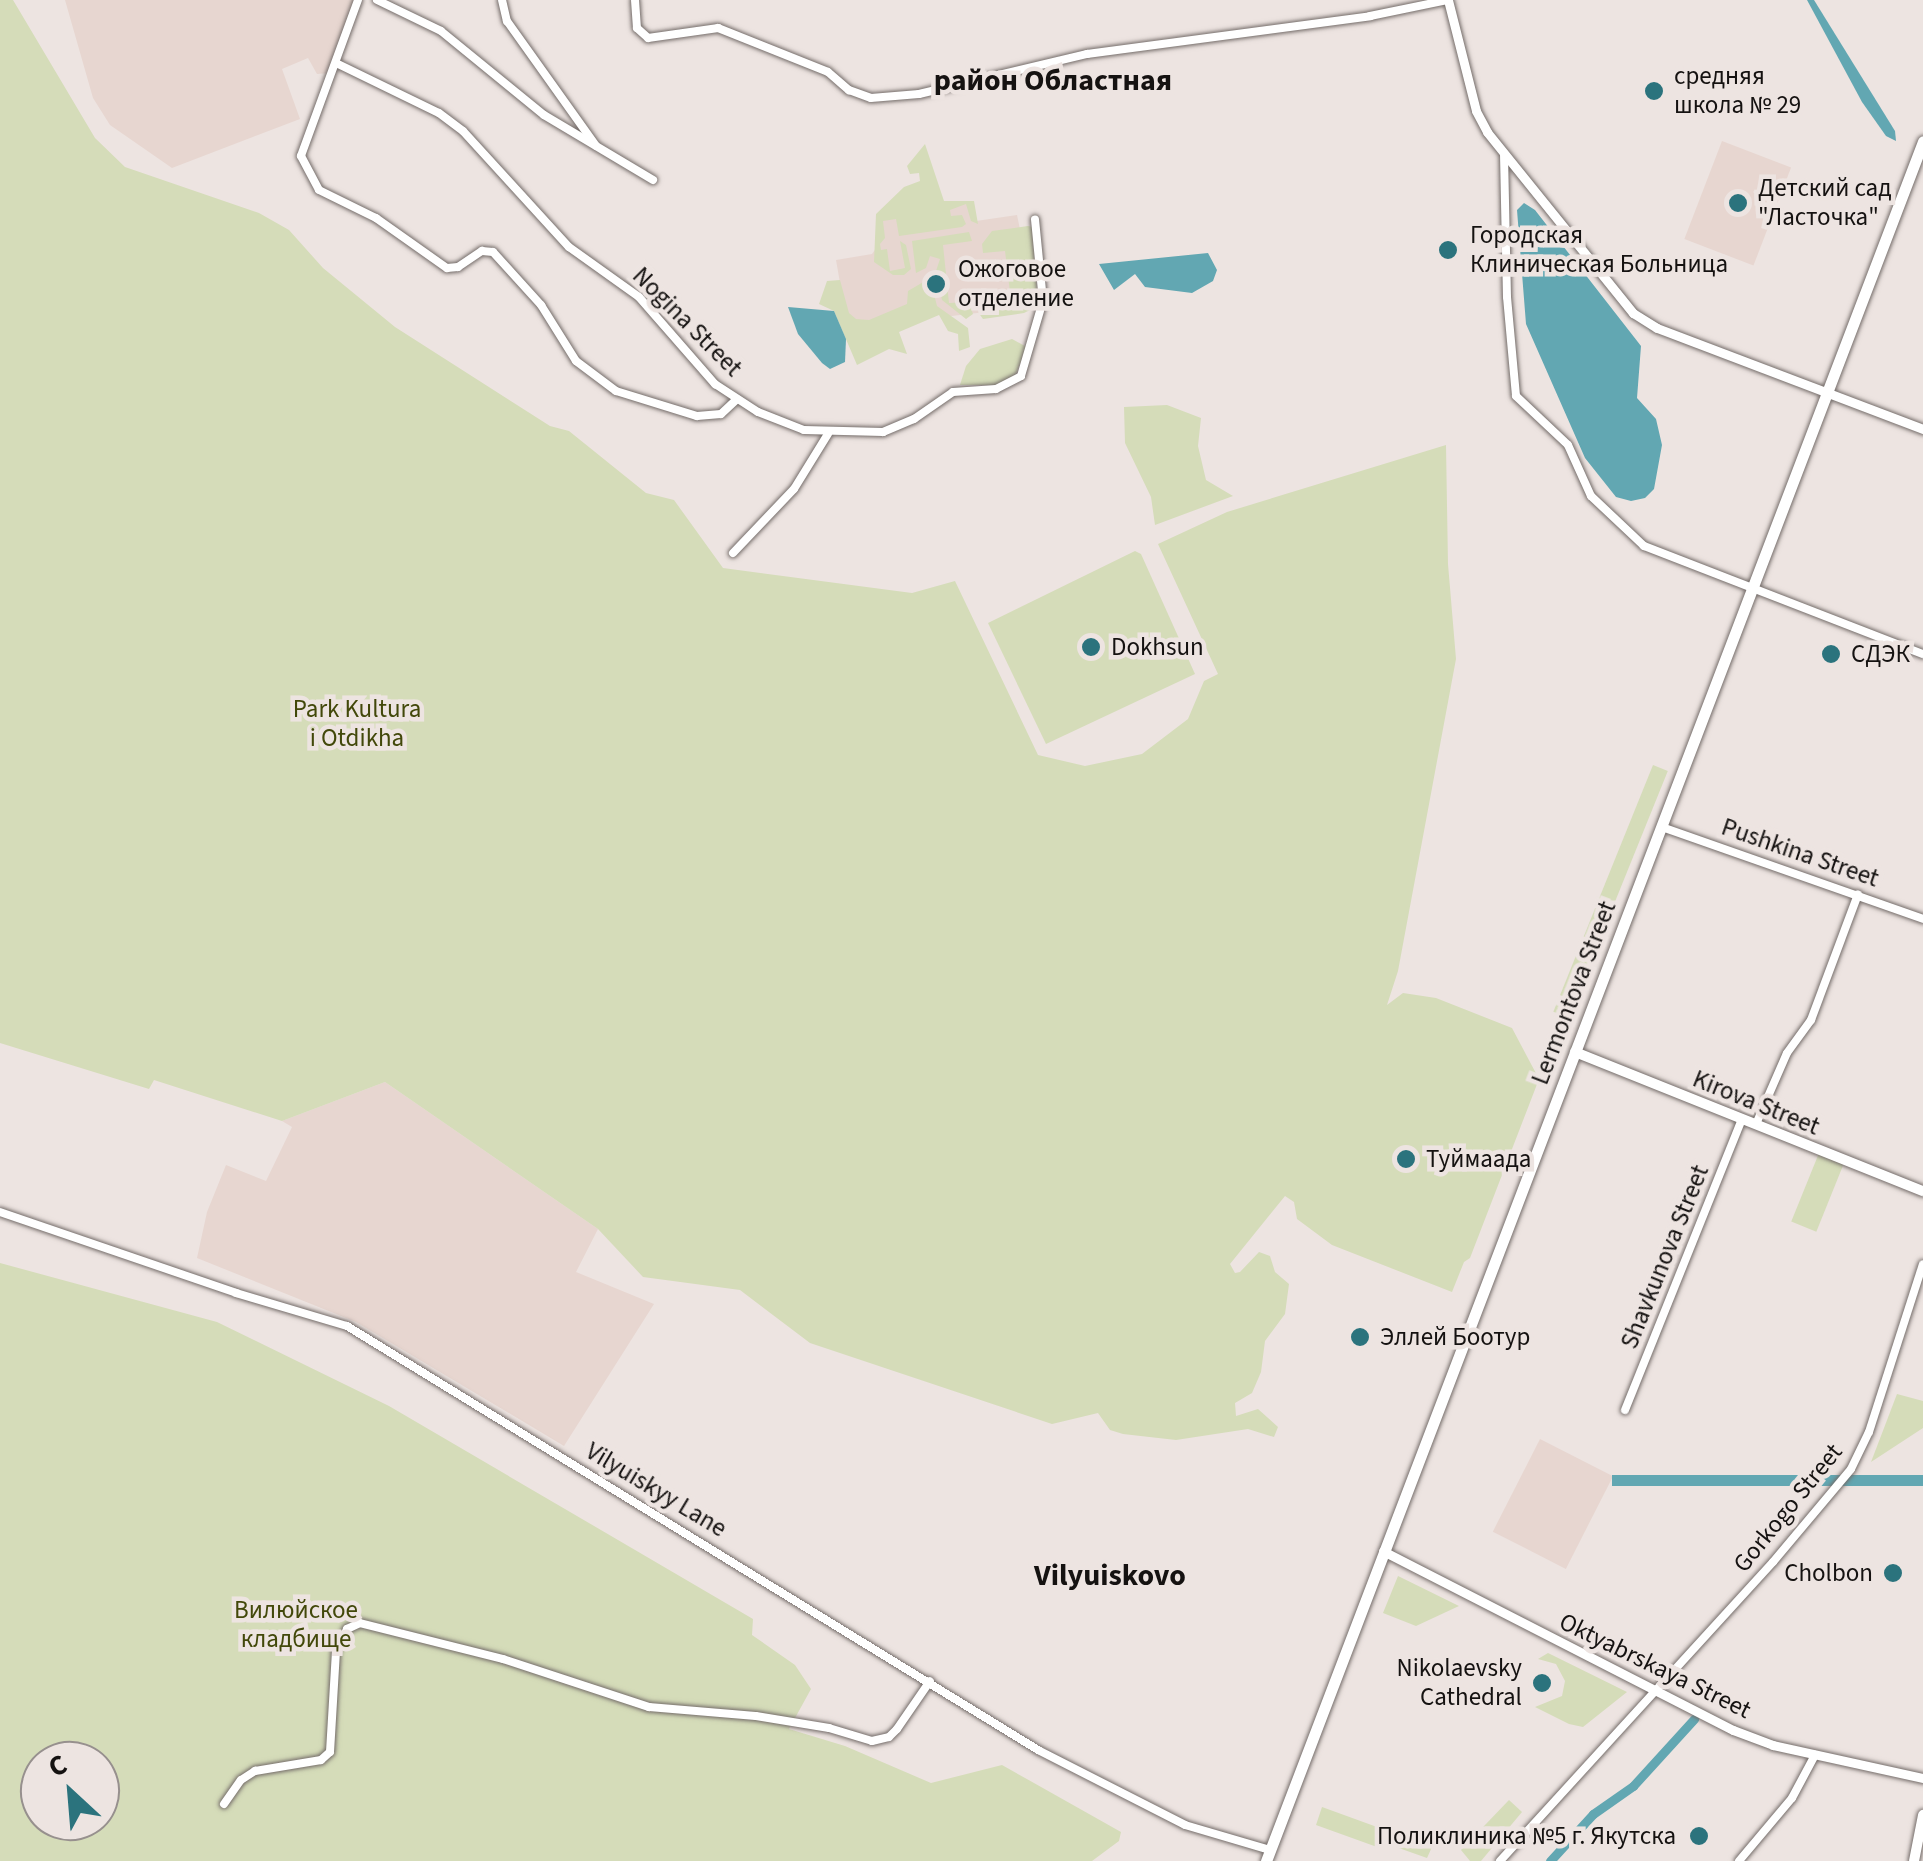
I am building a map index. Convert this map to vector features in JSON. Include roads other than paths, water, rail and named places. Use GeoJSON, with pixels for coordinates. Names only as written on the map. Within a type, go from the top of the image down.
{"type":"FeatureCollection","features":[{"type":"Feature","properties":{"kind":"main road","name":"Lermontova Street"},"geometry":{"type":"LineString","coordinates":[[1268,1855],[1923,140]]}},
{"type":"Feature","properties":{"kind":"main road","name":"Kirova Street"},"geometry":{"type":"LineString","coordinates":[[1575,1052],[1923,1191]]}},
{"type":"Feature","properties":{"kind":"main road"},"geometry":{"type":"LineString","coordinates":[[1914,1861],[1923,1815]]}},
{"type":"Feature","properties":{"kind":"street"},"geometry":{"type":"LineString","coordinates":[[358,0],[301,156],[319,190],[376,218],[447,268],[458,267],[482,251],[493,252],[541,305],[576,361],[616,391],[698,416],[721,414],[737,399]]}},
{"type":"Feature","properties":{"kind":"street"},"geometry":{"type":"LineString","coordinates":[[377,0],[441,31],[544,115],[653,180]]}},
{"type":"Feature","properties":{"kind":"street"},"geometry":{"type":"LineString","coordinates":[[502,0],[506,21],[600,150]]}},
{"type":"Feature","properties":{"kind":"street"},"geometry":{"type":"LineString","coordinates":[[635,0],[637,28],[648,38],[718,28],[828,72],[849,90],[871,98],[919,94],[1087,54],[1370,16],[1448,0],[1476,111],[1504,154],[1633,313],[1658,328],[1923,429]]}},
{"type":"Feature","properties":{"kind":"street","name":"Nogina Street"},"geometry":{"type":"LineString","coordinates":[[336,63],[439,113],[463,130],[569,246],[639,297],[695,366],[737,399],[782,423],[828,434],[884,432],[953,392],[996,390],[1021,376],[1043,301],[1035,219]]}},
{"type":"Feature","properties":{"kind":"street"},"geometry":{"type":"LineString","coordinates":[[1504,154],[1507,297],[1516,396],[1568,444],[1584,486],[1621,528],[1644,546],[1923,654]]}},
{"type":"Feature","properties":{"kind":"street"},"geometry":{"type":"LineString","coordinates":[[732,553],[794,489],[828,434]]}},
{"type":"Feature","properties":{"kind":"street","name":"Pushkina Street"},"geometry":{"type":"LineString","coordinates":[[1662,827],[1923,920]]}},
{"type":"Feature","properties":{"kind":"street"},"geometry":{"type":"LineString","coordinates":[[1756,1124],[1788,1053],[1811,1020],[1858,894]]}},
{"type":"Feature","properties":{"kind":"street","name":"Shavkunova Street"},"geometry":{"type":"LineString","coordinates":[[1624,1410],[1742,1119]]}},
{"type":"Feature","properties":{"kind":"street","name":"Vilyuiskyy Lane"},"geometry":{"type":"LineString","coordinates":[[0,1212],[236,1293],[347,1326],[1108,1789],[1185,1825],[1268,1855]]}},
{"type":"Feature","properties":{"kind":"street","name":"Gorkogo Street"},"geometry":{"type":"LineString","coordinates":[[1500,1861],[1850,1469],[1869,1432],[1923,1264]]}},
{"type":"Feature","properties":{"kind":"street","name":"Oktyabrskaya Street"},"geometry":{"type":"LineString","coordinates":[[1383,1551],[1733,1730],[1816,1756],[1923,1778]]}},
{"type":"Feature","properties":{"kind":"street"},"geometry":{"type":"LineString","coordinates":[[224,1804],[241,1780],[256,1771],[320,1760],[330,1752],[336,1650],[347,1629],[360,1622],[504,1660],[649,1707],[710,1710],[810,1725],[872,1741],[888,1737],[897,1729],[930,1681]]}},
{"type":"Feature","properties":{"kind":"street"},"geometry":{"type":"LineString","coordinates":[[1739,1861],[1792,1798],[1816,1756]]}},
{"type":"Feature","properties":{"kind":"water"},"geometry":{"type":"Polygon","coordinates":[[[1807,0],[1814,0],[1895,131],[1896,141],[1886,136],[1862,102],[1807,0]]]}},
{"type":"Feature","properties":{"kind":"water"},"geometry":{"type":"Polygon","coordinates":[[[1524,203],[1535,210],[1641,346],[1637,398],[1656,419],[1662,445],[1654,489],[1645,498],[1631,501],[1616,497],[1585,458],[1526,324],[1517,210],[1524,203]]]}},
{"type":"Feature","properties":{"kind":"water"},"geometry":{"type":"Polygon","coordinates":[[[1208,253],[1217,270],[1213,281],[1192,293],[1145,287],[1135,274],[1114,290],[1099,264],[1208,253]]]}},
{"type":"Feature","properties":{"kind":"water"},"geometry":{"type":"Polygon","coordinates":[[[788,307],[834,311],[846,339],[845,362],[830,369],[822,363],[798,334],[788,307]]]}},
{"type":"Feature","properties":{"kind":"water"},"geometry":{"type":"Polygon","coordinates":[[[1612,1475],[1923,1475],[1923,1486],[1612,1486],[1612,1475]]]}},
{"type":"Feature","properties":{"kind":"waterway"},"geometry":{"type":"LineString","coordinates":[[1550,1861],[1593,1814],[1633,1786],[1694,1719]]}},
{"type":"Feature","properties":{"kind":"place","name":"средняя школа № 29"},"geometry":{"type":"Point","coordinates":[1654,91]}},
{"type":"Feature","properties":{"kind":"place","name":"Детский сад \"Ласточка\""},"geometry":{"type":"Point","coordinates":[1738,203]}},
{"type":"Feature","properties":{"kind":"place","name":"Городская Клиническая Больница"},"geometry":{"type":"Point","coordinates":[1448,250]}},
{"type":"Feature","properties":{"kind":"place","name":"Ожоговое отделение"},"geometry":{"type":"Point","coordinates":[936,284]}},
{"type":"Feature","properties":{"kind":"place","name":"Dokhsun"},"geometry":{"type":"Point","coordinates":[1091,647]}},
{"type":"Feature","properties":{"kind":"place","name":"СДЭК"},"geometry":{"type":"Point","coordinates":[1831,654]}},
{"type":"Feature","properties":{"kind":"place","name":"Туймаада"},"geometry":{"type":"Point","coordinates":[1406,1159]}},
{"type":"Feature","properties":{"kind":"place","name":"Эллей Боотур"},"geometry":{"type":"Point","coordinates":[1360,1337]}},
{"type":"Feature","properties":{"kind":"place","name":"Cholbon"},"geometry":{"type":"Point","coordinates":[1893,1573]}},
{"type":"Feature","properties":{"kind":"place","name":"Nikolaevsky Cathedral"},"geometry":{"type":"Point","coordinates":[1542,1683]}},
{"type":"Feature","properties":{"kind":"place","name":"Поликлиника №5 г. Якутска"},"geometry":{"type":"Point","coordinates":[1699,1836]}},
{"type":"Feature","properties":{"kind":"district","name":"район Областная"},"geometry":{"type":"Point","coordinates":[1053,81]}},
{"type":"Feature","properties":{"kind":"district","name":"Vilyuiskovo"},"geometry":{"type":"Point","coordinates":[1110,1576]}},
{"type":"Feature","properties":{"kind":"park label","name":"Park Kultura i Otdikha"},"geometry":{"type":"Point","coordinates":[357,724]}},
{"type":"Feature","properties":{"kind":"park label","name":"Вилюйское кладбище"},"geometry":{"type":"Point","coordinates":[296,1626]}}]}
